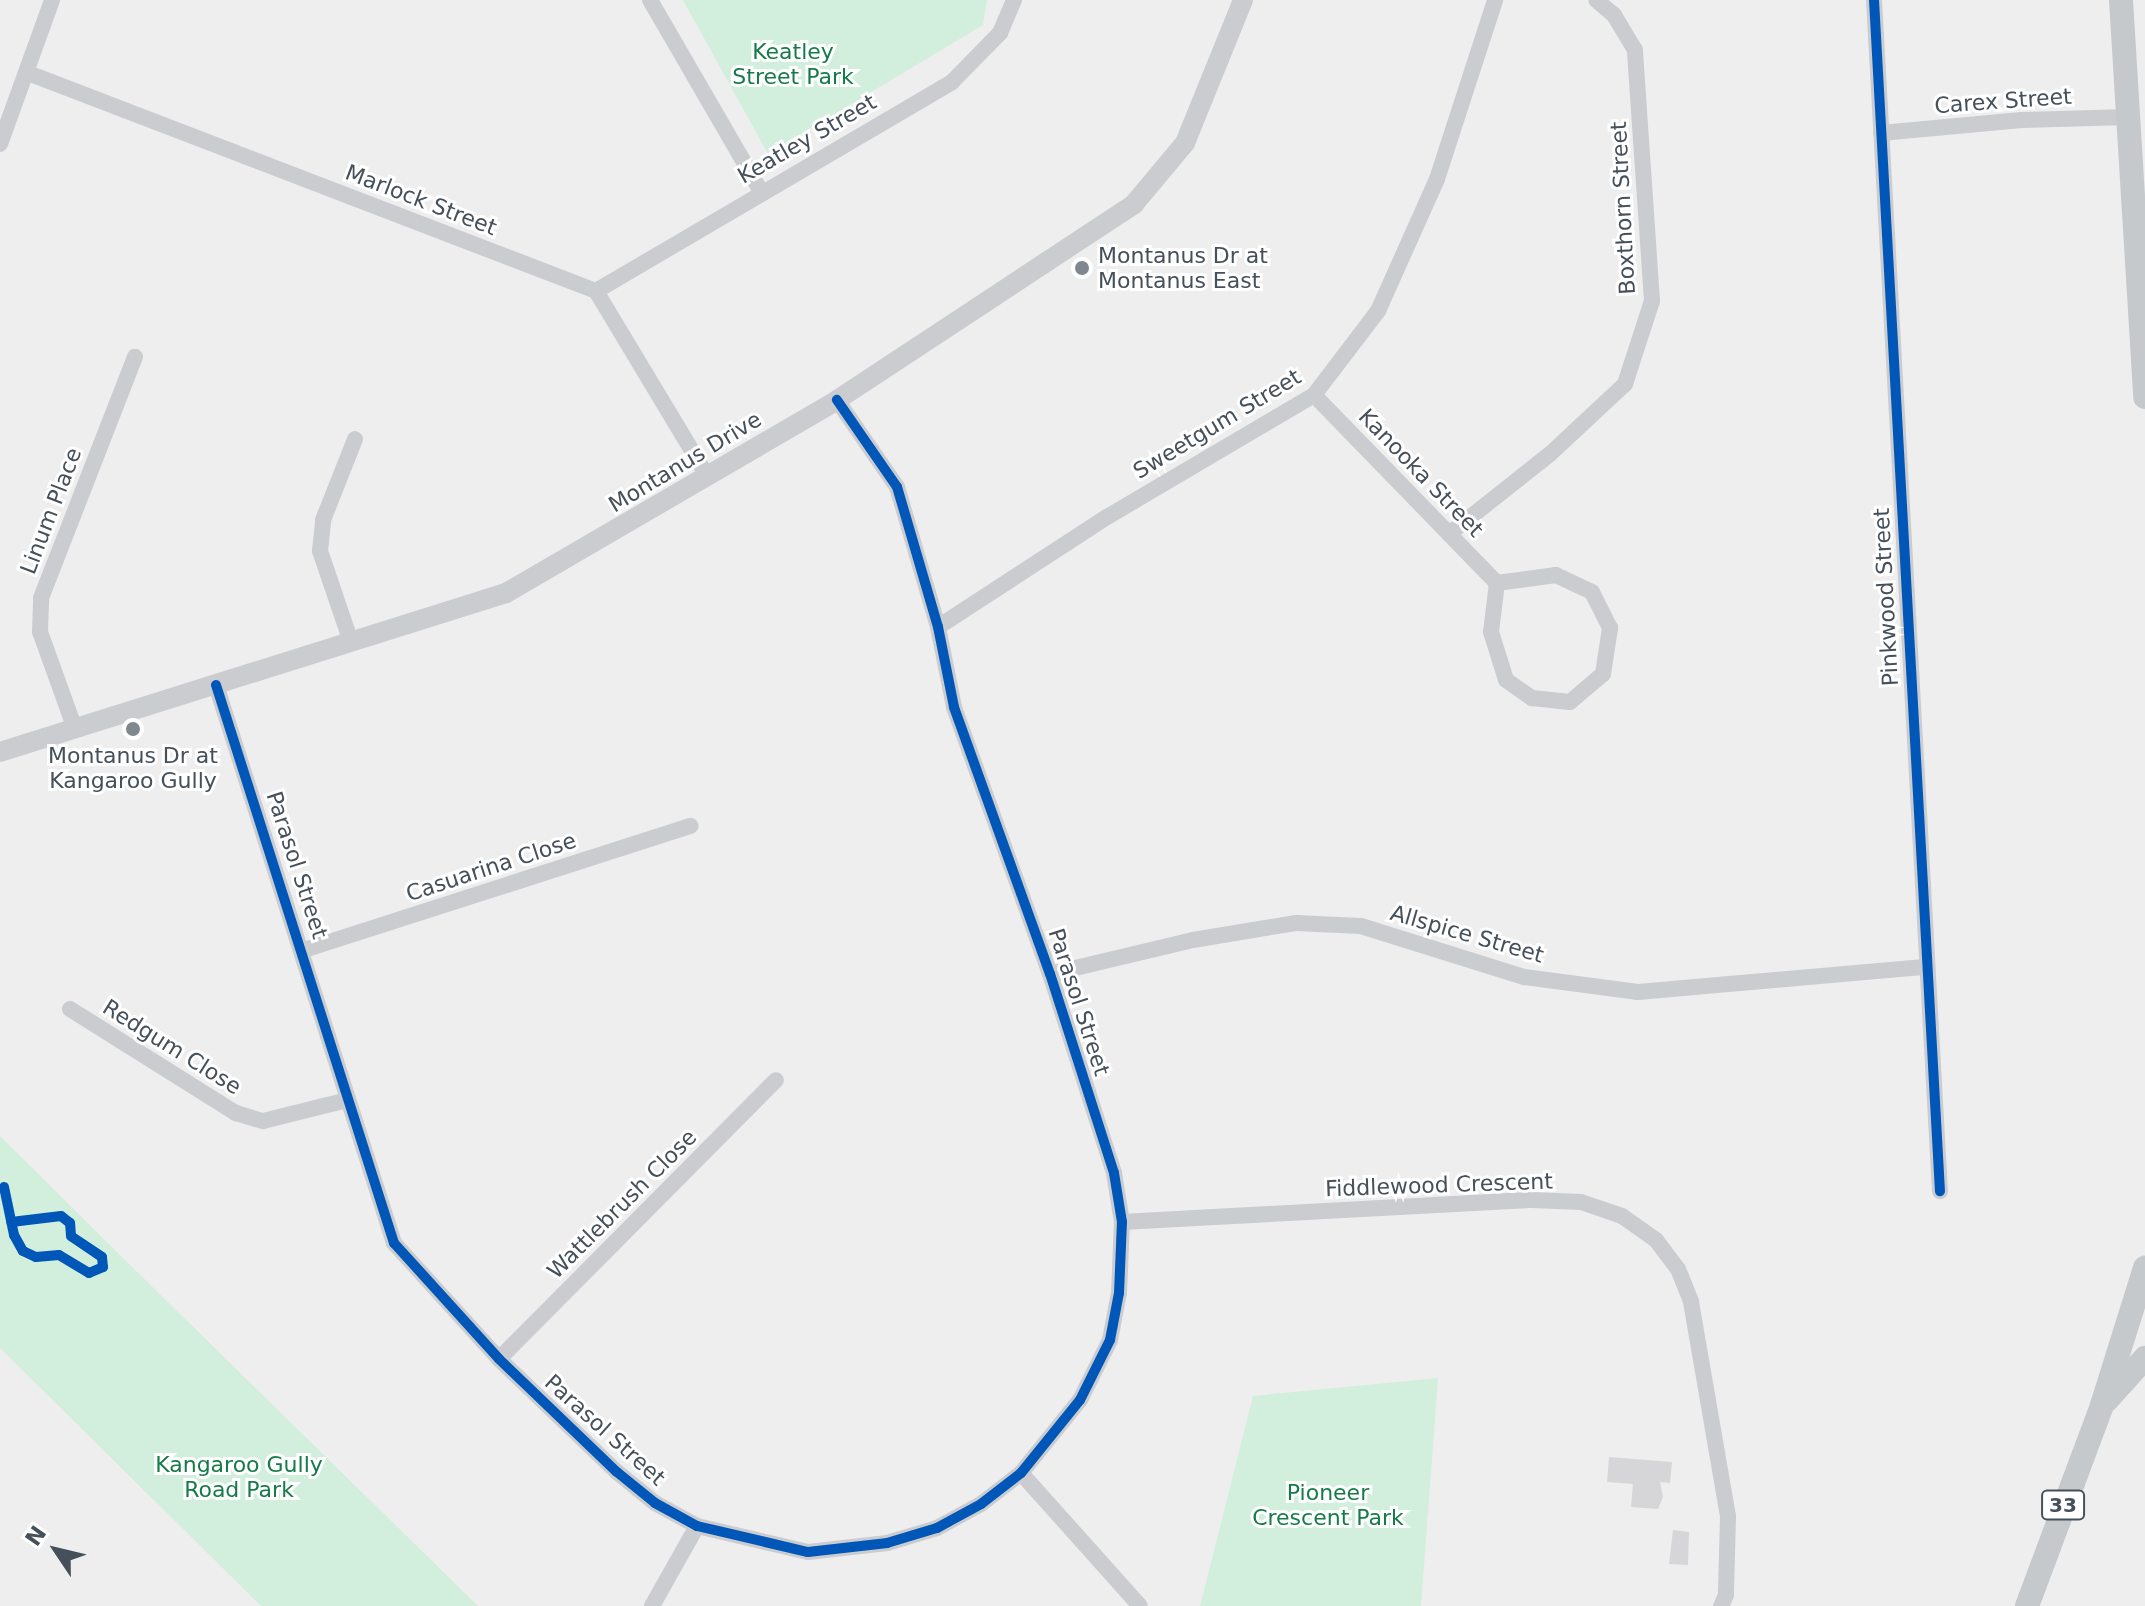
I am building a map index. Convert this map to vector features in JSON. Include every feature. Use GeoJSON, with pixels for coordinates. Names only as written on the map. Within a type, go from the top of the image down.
{"type":"FeatureCollection","features":[{"type":"Feature","properties":{"kind":"main road"},"geometry":{"type":"LineString","coordinates":[[2121,0],[2145,397]]}},
{"type":"Feature","properties":{"kind":"main road","name":"33"},"geometry":{"type":"LineString","coordinates":[[2027,1606],[2102,1405],[2145,1268]]}},
{"type":"Feature","properties":{"kind":"main road","name":"33"},"geometry":{"type":"LineString","coordinates":[[2102,1405],[2145,1358]]}},
{"type":"Feature","properties":{"kind":"street"},"geometry":{"type":"LineString","coordinates":[[0,144],[28,73],[51,0]]}},
{"type":"Feature","properties":{"kind":"street"},"geometry":{"type":"LineString","coordinates":[[650,0],[760,190]]}},
{"type":"Feature","properties":{"kind":"street","name":"Keatley Street"},"geometry":{"type":"LineString","coordinates":[[596,291],[760,190],[952,82],[1000,33],[1014,0]]}},
{"type":"Feature","properties":{"kind":"street","name":"Montanus Drive"},"geometry":{"type":"LineString","coordinates":[[0,752],[528,584],[837,400],[1134,204],[1185,143],[1243,0]]}},
{"type":"Feature","properties":{"kind":"street","name":"Sweetgum Street"},"geometry":{"type":"LineString","coordinates":[[938,627],[1107,517],[1314,395],[1378,311],[1437,179],[1495,0]]}},
{"type":"Feature","properties":{"kind":"street","name":"Boxthorn Street"},"geometry":{"type":"LineString","coordinates":[[1449,534],[1550,454],[1625,384],[1652,301],[1635,50],[1614,15],[1596,0]]}},
{"type":"Feature","properties":{"kind":"street","name":"Pinkwood Street"},"geometry":{"type":"LineString","coordinates":[[1874,0],[1925,967],[1940,1191]]}},
{"type":"Feature","properties":{"kind":"street","name":"Marlock Street"},"geometry":{"type":"LineString","coordinates":[[28,73],[596,291]]}},
{"type":"Feature","properties":{"kind":"street","name":"Carex Street"},"geometry":{"type":"LineString","coordinates":[[1881,133],[2021,120],[2129,117]]}},
{"type":"Feature","properties":{"kind":"street"},"geometry":{"type":"LineString","coordinates":[[596,291],[707,476]]}},
{"type":"Feature","properties":{"kind":"street","name":"Linum Place"},"geometry":{"type":"LineString","coordinates":[[75,729],[40,632],[41,598],[135,357]]}},
{"type":"Feature","properties":{"kind":"street","name":"Kanooka Street"},"geometry":{"type":"LineString","coordinates":[[1314,395],[1497,583]]}},
{"type":"Feature","properties":{"kind":"street","name":"Parasol Street"},"geometry":{"type":"LineString","coordinates":[[216,685],[304,950],[347,1100],[394,1243],[499,1359],[617,1472],[655,1503],[697,1526],[808,1552],[887,1543],[937,1528],[981,1504],[1021,1473],[1080,1400],[1110,1340],[1119,1293],[1122,1222],[1114,1173],[1050,974],[954,707],[938,627],[897,487],[837,400]]}},
{"type":"Feature","properties":{"kind":"street"},"geometry":{"type":"LineString","coordinates":[[351,642],[320,551],[323,520],[355,439]]}},
{"type":"Feature","properties":{"kind":"street"},"geometry":{"type":"LineString","coordinates":[[1556,575],[1592,592],[1610,628],[1603,674],[1570,702],[1532,698],[1506,680],[1491,632],[1497,583],[1556,575]]}},
{"type":"Feature","properties":{"kind":"street","name":"Casuarina Close"},"geometry":{"type":"LineString","coordinates":[[304,950],[691,826]]}},
{"type":"Feature","properties":{"kind":"street","name":"Allspice Street"},"geometry":{"type":"LineString","coordinates":[[1050,974],[1193,940],[1296,923],[1361,926],[1524,977],[1638,992],[1925,967]]}},
{"type":"Feature","properties":{"kind":"street","name":"Redgum Close"},"geometry":{"type":"LineString","coordinates":[[70,1009],[236,1113],[263,1121],[347,1100]]}},
{"type":"Feature","properties":{"kind":"street","name":"Wattlebrush Close"},"geometry":{"type":"LineString","coordinates":[[499,1359],[776,1080]]}},
{"type":"Feature","properties":{"kind":"street","name":"Fiddlewood Crescent"},"geometry":{"type":"LineString","coordinates":[[1122,1222],[1532,1200],[1581,1202],[1622,1216],[1656,1240],[1678,1269],[1691,1302],[1728,1516],[1726,1595],[1721,1606]]}},
{"type":"Feature","properties":{"kind":"street"},"geometry":{"type":"LineString","coordinates":[[1021,1473],[1140,1606]]}},
{"type":"Feature","properties":{"kind":"street"},"geometry":{"type":"LineString","coordinates":[[652,1606],[697,1526]]}},
{"type":"Feature","properties":{"kind":"green space","name":"Keatley Street Park"},"geometry":{"type":"Polygon","coordinates":[[[683,0],[987,0],[983,25],[768,154],[683,0]]]}},
{"type":"Feature","properties":{"kind":"green space","name":"Kangaroo Gully Road Park"},"geometry":{"type":"Polygon","coordinates":[[[0,1136],[478,1606],[261,1606],[0,1348],[0,1136]]]}},
{"type":"Feature","properties":{"kind":"green space","name":"Pioneer Crescent Park"},"geometry":{"type":"Polygon","coordinates":[[[1438,1378],[1421,1606],[1200,1606],[1253,1396],[1438,1378]]]}},
{"type":"Feature","properties":{"kind":"building"},"geometry":{"type":"Polygon","coordinates":[[[1609,1457],[1672,1462],[1670,1483],[1660,1482],[1663,1497],[1658,1509],[1631,1507],[1633,1484],[1607,1482],[1609,1457]]]}},
{"type":"Feature","properties":{"kind":"building"},"geometry":{"type":"Polygon","coordinates":[[[1673,1530],[1689,1532],[1688,1565],[1669,1564],[1673,1530]]]}},
{"type":"Feature","properties":{"kind":"cycle path"},"geometry":{"type":"LineString","coordinates":[[1874,0],[1940,1191]]}},
{"type":"Feature","properties":{"kind":"cycle path"},"geometry":{"type":"LineString","coordinates":[[216,685],[394,1243],[499,1359],[617,1472],[655,1503],[697,1526],[808,1552],[887,1543],[937,1528],[981,1504],[1021,1473],[1080,1400],[1110,1340],[1119,1293],[1122,1222],[1114,1173],[1050,974],[954,707],[938,627],[897,487],[837,400]]}},
{"type":"Feature","properties":{"kind":"cycle path"},"geometry":{"type":"LineString","coordinates":[[4,1187],[14,1235],[23,1251],[36,1257],[59,1255],[89,1273],[103,1267],[102,1257],[71,1236],[70,1223],[61,1216],[11,1222]]}},
{"type":"Feature","properties":{"kind":"place","name":"Montanus Dr at Montanus East"},"geometry":{"type":"Point","coordinates":[1082,268]}},
{"type":"Feature","properties":{"kind":"place","name":"Montanus Dr at Kangaroo Gully"},"geometry":{"type":"Point","coordinates":[133,729]}}]}
